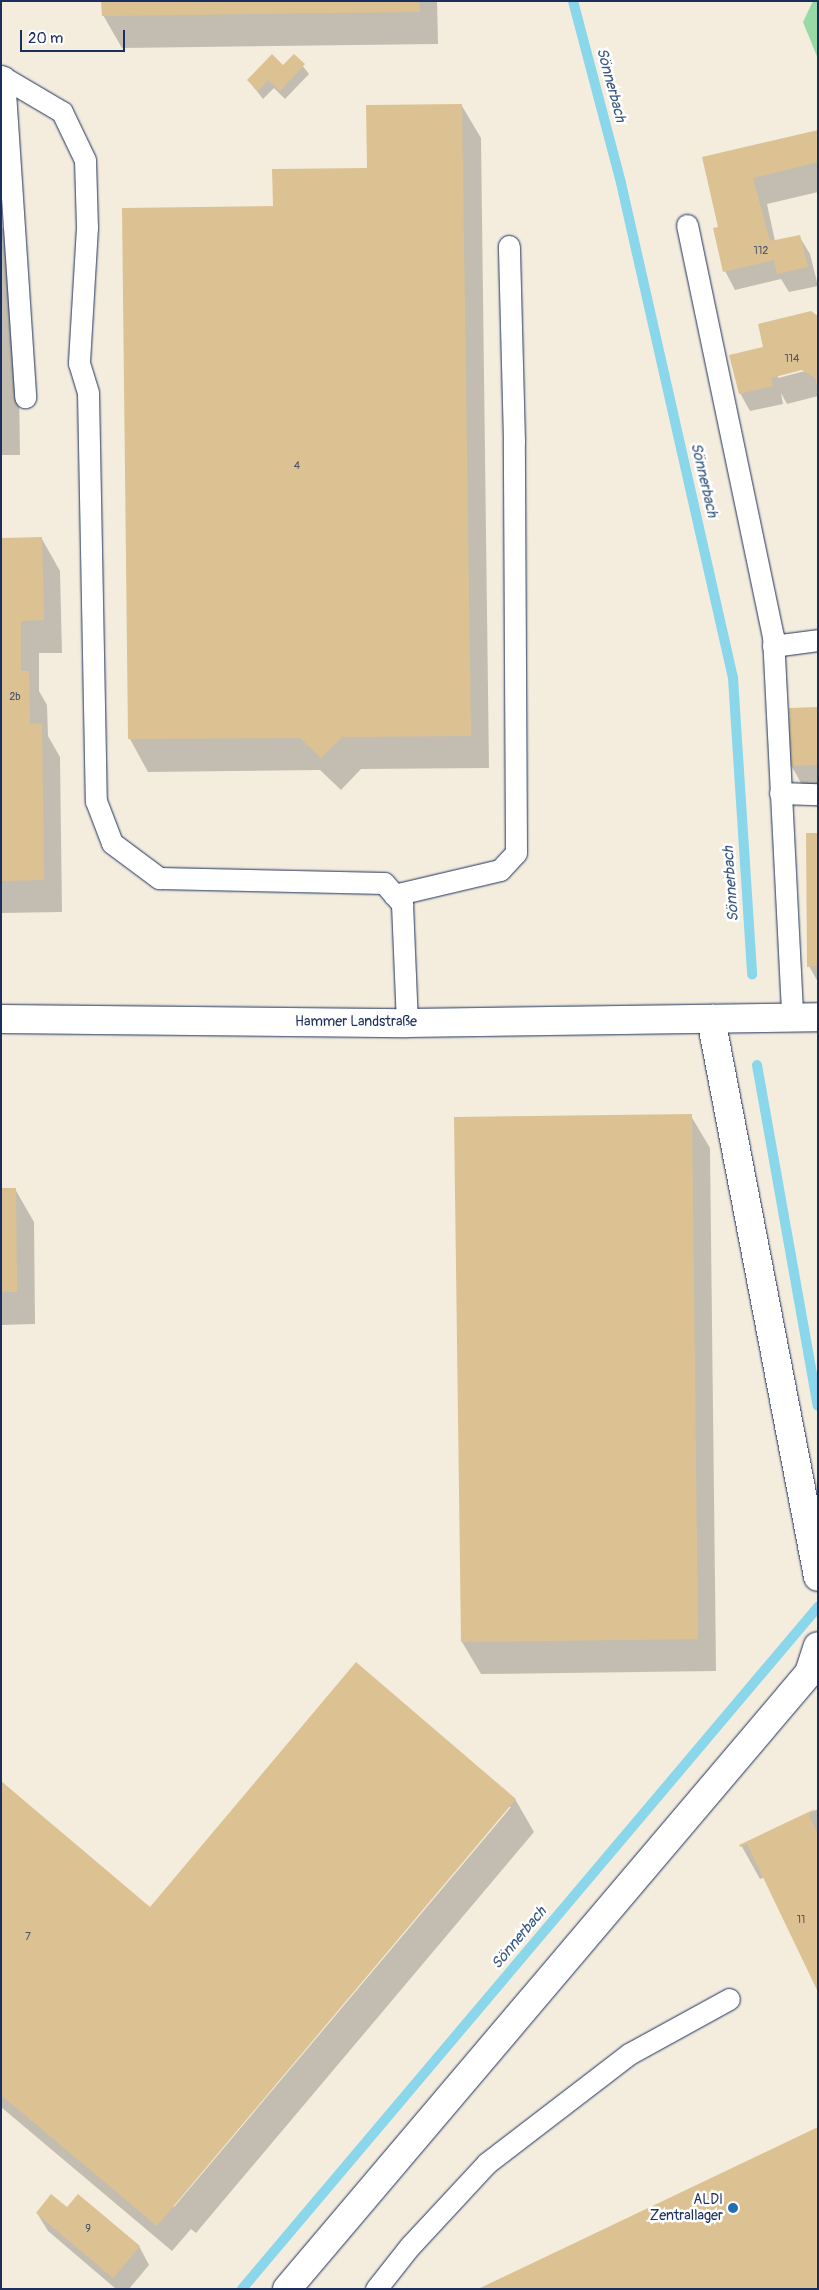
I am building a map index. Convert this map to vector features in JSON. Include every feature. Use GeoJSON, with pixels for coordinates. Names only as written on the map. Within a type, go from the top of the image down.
{"type":"FeatureCollection","features":[{"type":"Feature","properties":{"kind":"street","name":"Hammer Landstraße"},"geometry":{"type":"LineString","coordinates":[[1,1019],[407,1023],[805,1017]]}},
{"type":"Feature","properties":{"kind":"street"},"geometry":{"type":"LineString","coordinates":[[712,1019],[818,1577]]}},
{"type":"Feature","properties":{"kind":"street"},"geometry":{"type":"LineString","coordinates":[[287,2289],[809,1673],[818,1646]]}},
{"type":"Feature","properties":{"kind":"lane"},"geometry":{"type":"LineString","coordinates":[[2,76],[25,397]]}},
{"type":"Feature","properties":{"kind":"lane"},"geometry":{"type":"LineString","coordinates":[[2,76],[62,112],[86,160],[87,227],[79,363],[88,393],[96,801],[112,843],[159,878],[384,883],[402,904],[406,930],[407,1023]]}},
{"type":"Feature","properties":{"kind":"lane"},"geometry":{"type":"LineString","coordinates":[[687,225],[773,646],[780,793],[805,1017]]}},
{"type":"Feature","properties":{"kind":"lane"},"geometry":{"type":"LineString","coordinates":[[394,895],[500,870],[516,853],[514,441],[508,246]]}},
{"type":"Feature","properties":{"kind":"lane"},"geometry":{"type":"LineString","coordinates":[[773,646],[818,640]]}},
{"type":"Feature","properties":{"kind":"lane"},"geometry":{"type":"LineString","coordinates":[[780,793],[818,794]]}},
{"type":"Feature","properties":{"kind":"lane"},"geometry":{"type":"LineString","coordinates":[[376,2289],[410,2246],[487,2163],[629,2054],[729,1999]]}},
{"type":"Feature","properties":{"kind":"green space"},"geometry":{"type":"Polygon","coordinates":[[[813,1],[818,1],[818,59],[803,22],[813,1]]]}},
{"type":"Feature","properties":{"kind":"building"},"geometry":{"type":"Polygon","coordinates":[[[101,1],[419,1],[420,12],[102,16],[101,1]]]}},
{"type":"Feature","properties":{"kind":"building"},"geometry":{"type":"Polygon","coordinates":[[[272,54],[283,65],[294,54],[305,64],[280,91],[268,80],[258,91],[247,80],[272,54]]]}},
{"type":"Feature","properties":{"kind":"building"},"geometry":{"type":"Polygon","coordinates":[[[462,104],[471,736],[342,737],[321,758],[300,738],[128,739],[122,208],[273,206],[272,169],[367,168],[366,105],[462,104]]]}},
{"type":"Feature","properties":{"kind":"building"},"geometry":{"type":"Polygon","coordinates":[[[818,130],[818,162],[753,178],[770,241],[800,235],[808,267],[777,274],[774,260],[723,272],[713,228],[718,227],[702,157],[818,130]]]}},
{"type":"Feature","properties":{"kind":"building"},"geometry":{"type":"Polygon","coordinates":[[[811,311],[818,316],[818,388],[815,378],[802,370],[771,378],[773,386],[739,394],[729,355],[763,347],[758,324],[811,311]]]}},
{"type":"Feature","properties":{"kind":"building"},"geometry":{"type":"Polygon","coordinates":[[[42,537],[44,620],[21,621],[21,671],[29,671],[30,724],[42,723],[44,880],[1,881],[1,538],[42,537]]]}},
{"type":"Feature","properties":{"kind":"building"},"geometry":{"type":"Polygon","coordinates":[[[818,707],[818,765],[790,766],[789,708],[818,707]]]}},
{"type":"Feature","properties":{"kind":"building"},"geometry":{"type":"Polygon","coordinates":[[[806,833],[818,833],[818,966],[807,967],[806,833]]]}},
{"type":"Feature","properties":{"kind":"building"},"geometry":{"type":"Polygon","coordinates":[[[692,1114],[698,1639],[461,1642],[454,1117],[692,1114]]]}},
{"type":"Feature","properties":{"kind":"building"},"geometry":{"type":"Polygon","coordinates":[[[1,1188],[16,1188],[17,1292],[1,1292],[1,1188]]]}},
{"type":"Feature","properties":{"kind":"building"},"geometry":{"type":"Polygon","coordinates":[[[356,1662],[516,1799],[157,2226],[1,2095],[1,1781],[150,1907],[356,1662]]]}},
{"type":"Feature","properties":{"kind":"building"},"geometry":{"type":"Polygon","coordinates":[[[815,1809],[809,1815],[818,1834],[818,1992],[747,1844],[740,1847],[739,1845],[815,1809]]]}},
{"type":"Feature","properties":{"kind":"building","name":"ALDI Zentrallager"},"geometry":{"type":"Polygon","coordinates":[[[818,2127],[818,2289],[478,2289],[818,2127]]]}},
{"type":"Feature","properties":{"kind":"building"},"geometry":{"type":"Polygon","coordinates":[[[51,2194],[67,2207],[78,2194],[140,2246],[113,2278],[36,2213],[51,2194]]]}},
{"type":"Feature","properties":{"kind":"waterway","name":"Sönnerbach"},"geometry":{"type":"LineString","coordinates":[[573,1],[621,183],[733,678],[752,974]]}},
{"type":"Feature","properties":{"kind":"waterway","name":"Sönnerbach"},"geometry":{"type":"LineString","coordinates":[[757,1065],[818,1406]]}},
{"type":"Feature","properties":{"kind":"waterway","name":"Sönnerbach"},"geometry":{"type":"LineString","coordinates":[[242,2289],[818,1607]]}},
{"type":"Feature","properties":{"kind":"place","name":"ALDI Zentrallager"},"geometry":{"type":"Point","coordinates":[733,2208]}}]}
